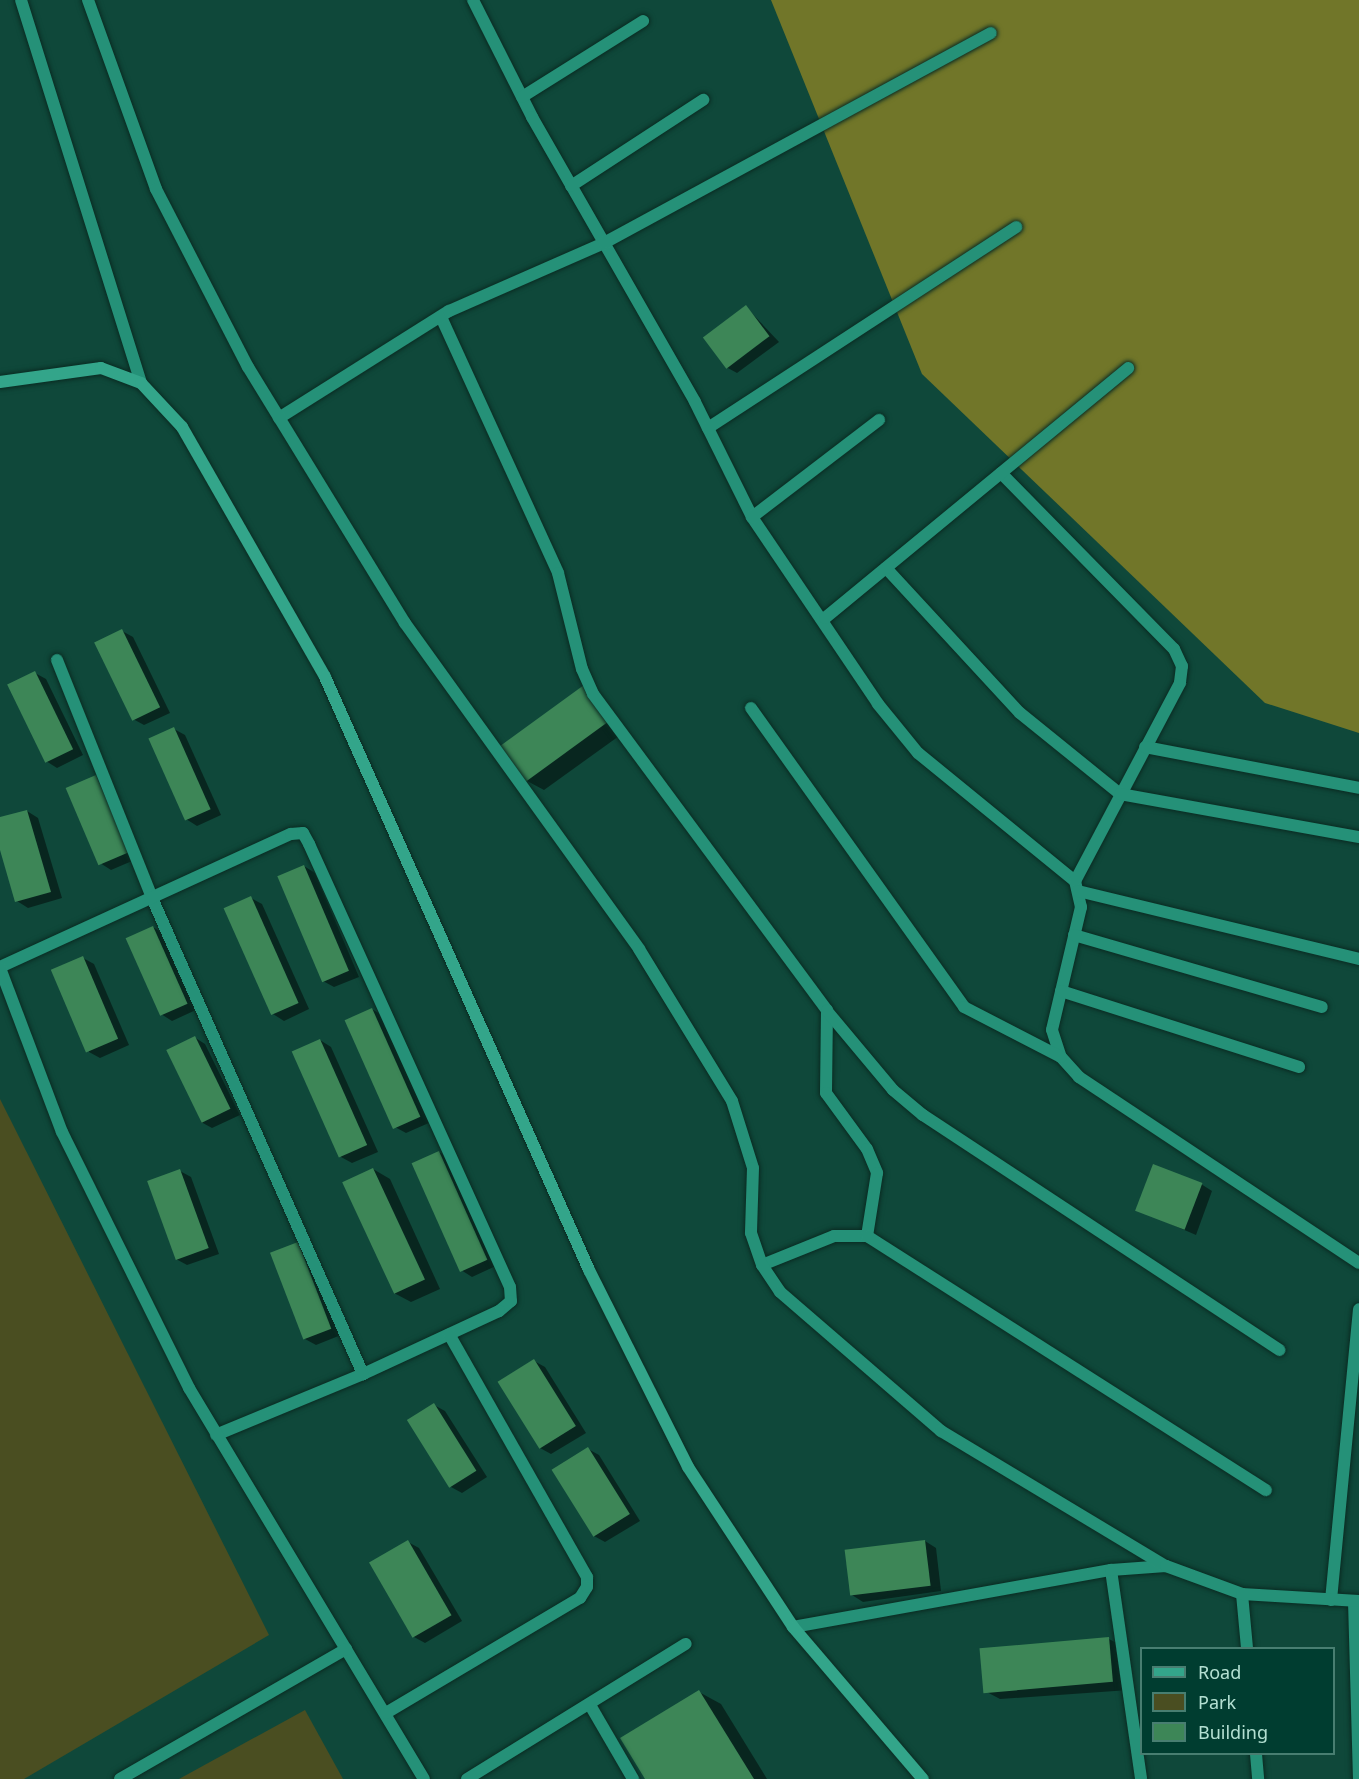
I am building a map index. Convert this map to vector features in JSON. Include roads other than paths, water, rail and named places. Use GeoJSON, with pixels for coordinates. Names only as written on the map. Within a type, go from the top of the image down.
{"type":"FeatureCollection","features":[{"type":"Feature","properties":{"kind":"main road"},"geometry":{"type":"LineString","coordinates":[[0,382],[101,368],[141,383],[182,427],[325,677],[639,1375],[727,1533],[793,1627],[923,1779]]}},
{"type":"Feature","properties":{"kind":"street"},"geometry":{"type":"LineString","coordinates":[[21,0],[141,383]]}},
{"type":"Feature","properties":{"kind":"street"},"geometry":{"type":"LineString","coordinates":[[88,0],[156,189],[279,418],[405,623],[639,949],[732,1101],[753,1168],[751,1233],[762,1265],[780,1292],[941,1431],[1166,1566],[1242,1594],[1357,1601],[1359,1779]]}},
{"type":"Feature","properties":{"kind":"street"},"geometry":{"type":"LineString","coordinates":[[476,1],[522,98],[708,428],[752,517],[825,618],[896,730],[1076,886],[1359,958]]}},
{"type":"Feature","properties":{"kind":"street"},"geometry":{"type":"LineString","coordinates":[[522,98],[643,21]]}},
{"type":"Feature","properties":{"kind":"street"},"geometry":{"type":"LineString","coordinates":[[279,418],[441,317],[604,243],[991,33]]}},
{"type":"Feature","properties":{"kind":"street"},"geometry":{"type":"LineString","coordinates":[[571,186],[703,100]]}},
{"type":"Feature","properties":{"kind":"street"},"geometry":{"type":"LineString","coordinates":[[708,428],[1016,227]]}},
{"type":"Feature","properties":{"kind":"street"},"geometry":{"type":"LineString","coordinates":[[441,317],[558,573],[582,669],[593,694],[827,1010],[893,1090],[923,1115],[1280,1350]]}},
{"type":"Feature","properties":{"kind":"street"},"geometry":{"type":"LineString","coordinates":[[825,618],[1128,368]]}},
{"type":"Feature","properties":{"kind":"street"},"geometry":{"type":"LineString","coordinates":[[752,517],[879,420]]}},
{"type":"Feature","properties":{"kind":"street"},"geometry":{"type":"LineString","coordinates":[[1001,473],[1174,649],[1182,666],[1180,683],[1120,794],[1076,886],[1081,907],[1052,1030],[1061,1057]]}},
{"type":"Feature","properties":{"kind":"street"},"geometry":{"type":"LineString","coordinates":[[886,568],[1020,713],[1120,794],[1359,837]]}},
{"type":"Feature","properties":{"kind":"street"},"geometry":{"type":"LineString","coordinates":[[57,660],[152,898],[363,1374]]}},
{"type":"Feature","properties":{"kind":"street"},"geometry":{"type":"LineString","coordinates":[[751,708],[964,1007],[1061,1057],[1079,1077],[1359,1263]]}},
{"type":"Feature","properties":{"kind":"street"},"geometry":{"type":"LineString","coordinates":[[1145,747],[1359,788]]}},
{"type":"Feature","properties":{"kind":"street"},"geometry":{"type":"LineString","coordinates":[[216,1435],[363,1374],[499,1311],[511,1301],[510,1287],[303,833],[291,834],[0,968],[62,1132],[216,1435],[424,1779]]}},
{"type":"Feature","properties":{"kind":"street"},"geometry":{"type":"LineString","coordinates":[[1074,935],[1322,1007]]}},
{"type":"Feature","properties":{"kind":"street"},"geometry":{"type":"LineString","coordinates":[[1061,991],[1299,1067]]}},
{"type":"Feature","properties":{"kind":"street"},"geometry":{"type":"LineString","coordinates":[[827,1010],[826,1093],[867,1149],[877,1173],[867,1236]]}},
{"type":"Feature","properties":{"kind":"street"},"geometry":{"type":"LineString","coordinates":[[762,1265],[834,1236],[867,1236],[1266,1490]]}},
{"type":"Feature","properties":{"kind":"street"},"geometry":{"type":"LineString","coordinates":[[1331,1600],[1359,1309]]}},
{"type":"Feature","properties":{"kind":"street"},"geometry":{"type":"LineString","coordinates":[[386,1713],[580,1598],[586,1587],[587,1577],[449,1334]]}},
{"type":"Feature","properties":{"kind":"street"},"geometry":{"type":"LineString","coordinates":[[793,1627],[1111,1570],[1166,1566]]}},
{"type":"Feature","properties":{"kind":"street"},"geometry":{"type":"LineString","coordinates":[[1111,1570],[1141,1779]]}},
{"type":"Feature","properties":{"kind":"street"},"geometry":{"type":"LineString","coordinates":[[1242,1594],[1247,1647]]}},
{"type":"Feature","properties":{"kind":"street"},"geometry":{"type":"LineString","coordinates":[[466,1779],[686,1644]]}},
{"type":"Feature","properties":{"kind":"street"},"geometry":{"type":"LineString","coordinates":[[120,1779],[346,1649]]}},
{"type":"Feature","properties":{"kind":"street"},"geometry":{"type":"LineString","coordinates":[[590,1705],[633,1779]]}},
{"type":"Feature","properties":{"kind":"street"},"geometry":{"type":"LineString","coordinates":[[1256,1755],[1258,1779]]}}]}
